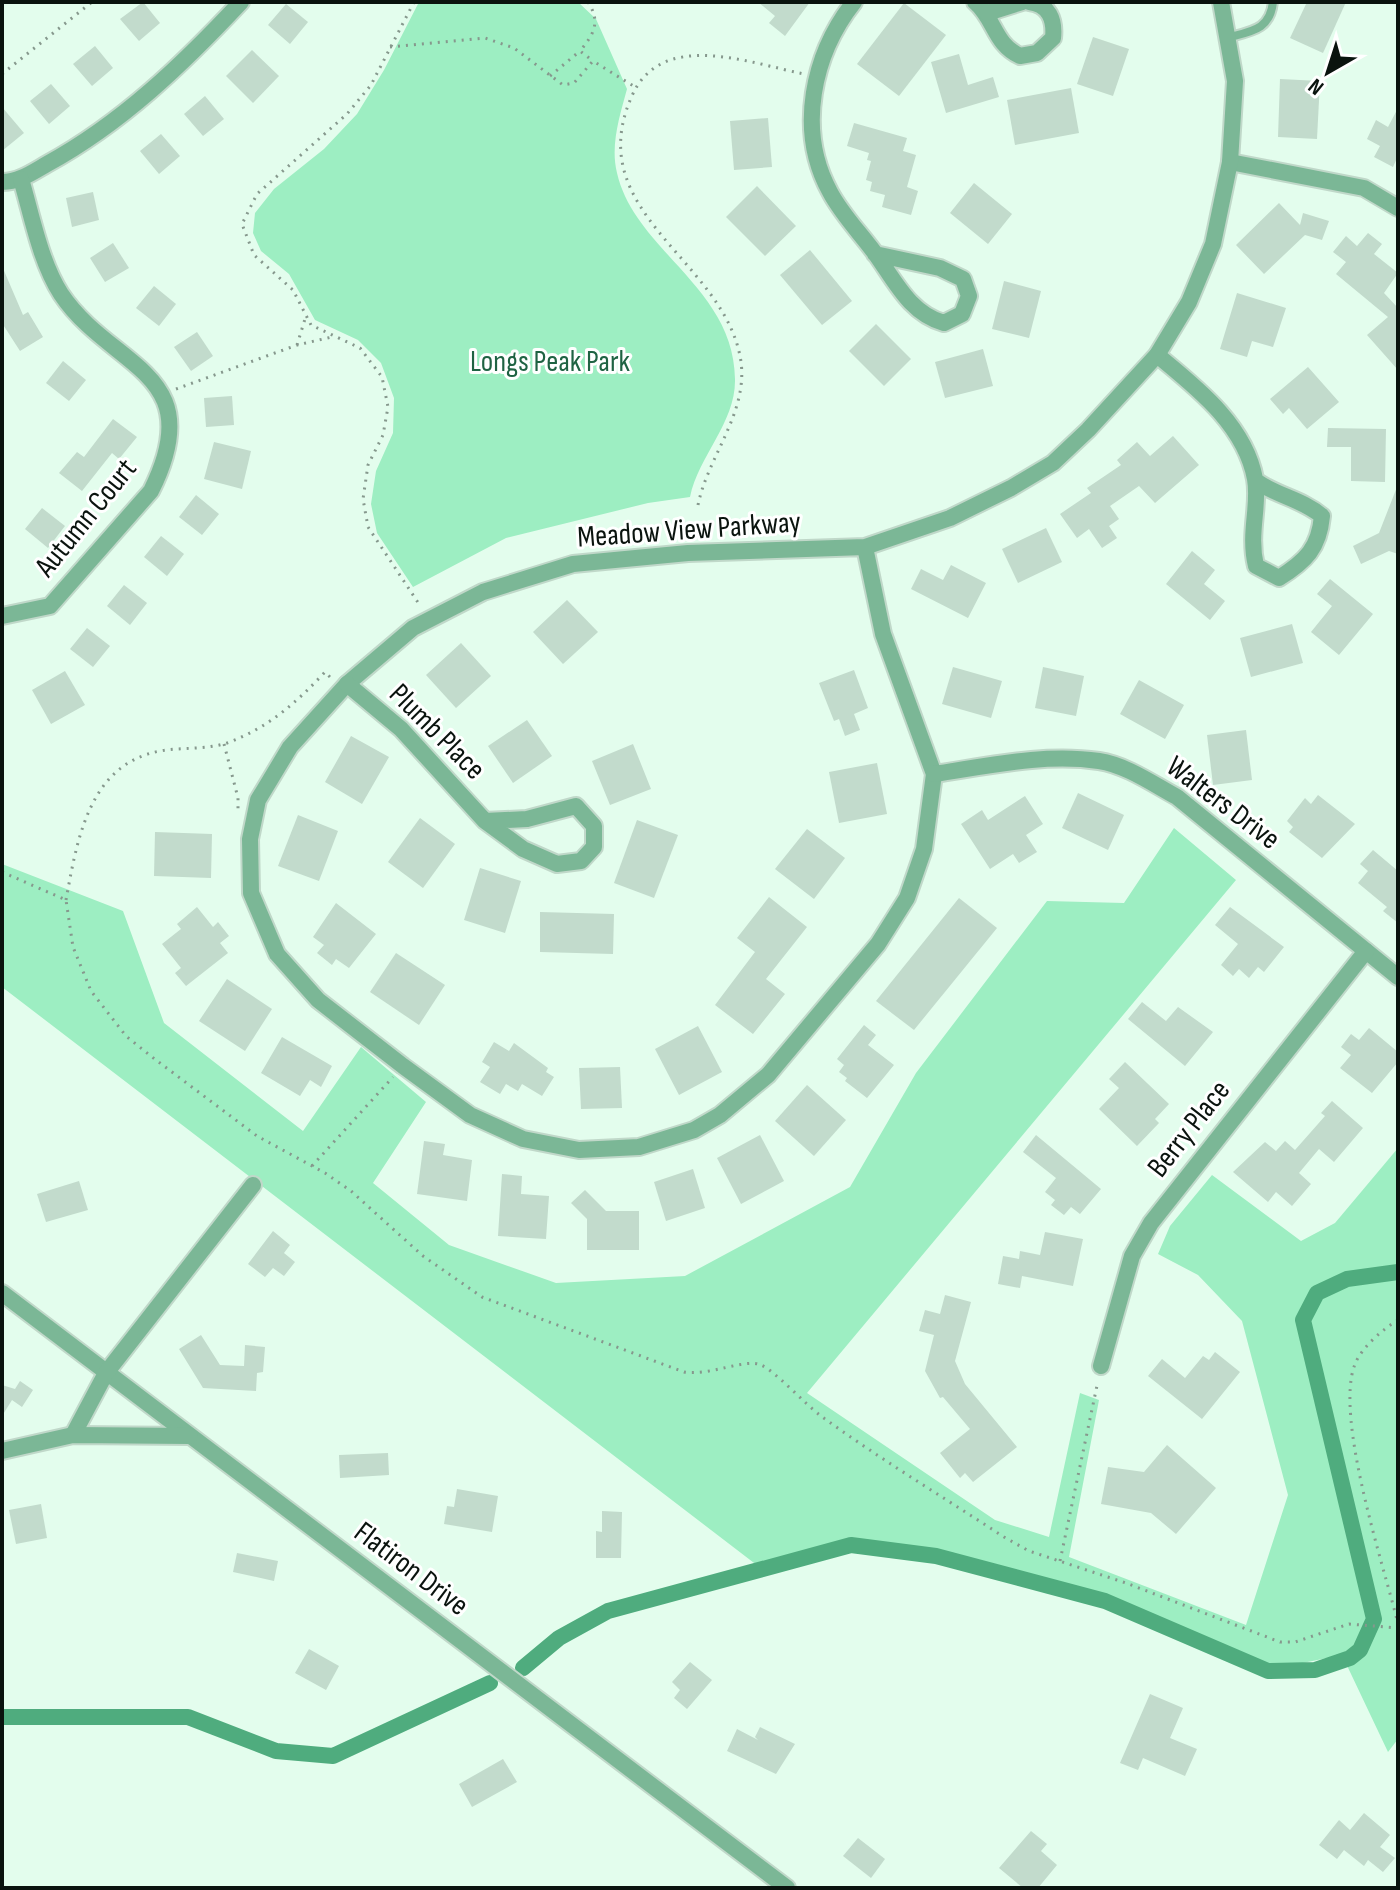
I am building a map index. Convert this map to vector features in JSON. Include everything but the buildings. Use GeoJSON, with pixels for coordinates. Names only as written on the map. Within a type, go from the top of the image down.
{"type":"FeatureCollection","features":[{"type":"Feature","properties":{"kind":"street"},"geometry":{"type":"LineString","coordinates":[[2,182],[21,179],[77,147],[133,107],[193,53],[241,2]]}},
{"type":"Feature","properties":{"kind":"street"},"geometry":{"type":"LineString","coordinates":[[854,2],[836,25],[816,77],[812,110],[816,150],[829,191],[907,300],[927,319],[944,323],[962,314],[969,296],[963,279],[940,268],[875,254]]}},
{"type":"Feature","properties":{"kind":"street"},"geometry":{"type":"LineString","coordinates":[[1022,2],[981,7],[999,42],[1008,50],[1028,56],[1047,47],[1054,27],[1045,8],[1029,2]]}},
{"type":"Feature","properties":{"kind":"street","name":"Meadow View Parkway"},"geometry":{"type":"LineString","coordinates":[[865,547],[883,634],[934,774],[924,849],[907,898],[878,944],[768,1075],[745,1097],[694,1130],[639,1147],[579,1150],[523,1139],[470,1115],[318,1000],[277,954],[261,924],[251,893],[249,862],[258,800],[290,747],[340,682],[413,628],[483,592],[573,564],[688,553],[865,547],[950,518],[1053,463],[1157,355],[1189,302],[1213,244],[1230,162],[1235,81],[1230,37],[1221,2]]}},
{"type":"Feature","properties":{"kind":"street"},"geometry":{"type":"LineString","coordinates":[[1230,162],[1364,188],[1398,208]]}},
{"type":"Feature","properties":{"kind":"street"},"geometry":{"type":"LineString","coordinates":[[21,179],[50,272],[61,293],[76,312],[145,371],[162,395]]}},
{"type":"Feature","properties":{"kind":"street"},"geometry":{"type":"LineString","coordinates":[[1157,355],[1214,402],[1245,452],[1256,481],[1251,542],[1256,566],[1279,578],[1303,563],[1320,540],[1322,516],[1305,501],[1272,492],[1256,481]]}},
{"type":"Feature","properties":{"kind":"street","name":"Autumn Court"},"geometry":{"type":"LineString","coordinates":[[2,616],[50,606],[151,491],[161,470],[168,440],[168,414],[162,395]]}},
{"type":"Feature","properties":{"kind":"street","name":"Plumb Place"},"geometry":{"type":"LineString","coordinates":[[340,682],[401,729],[485,821],[523,849],[557,864],[581,861],[594,847],[594,826],[576,806],[527,819],[485,821]]}},
{"type":"Feature","properties":{"kind":"street","name":"Walters Drive"},"geometry":{"type":"LineString","coordinates":[[934,774],[1044,758],[1101,761],[1140,776],[1177,797],[1398,977]]}},
{"type":"Feature","properties":{"kind":"street","name":"Berry Place"},"geometry":{"type":"LineString","coordinates":[[1101,1366],[1132,1256],[1151,1223],[1366,951]]}},
{"type":"Feature","properties":{"kind":"street"},"geometry":{"type":"LineString","coordinates":[[73,1435],[106,1373],[253,1185]]}},
{"type":"Feature","properties":{"kind":"street","name":"Flatiron Drive"},"geometry":{"type":"LineString","coordinates":[[2,1293],[787,1888]]}},
{"type":"Feature","properties":{"kind":"street"},"geometry":{"type":"LineString","coordinates":[[2,1451],[73,1435],[190,1436]]}},
{"type":"Feature","properties":{"kind":"lane"},"geometry":{"type":"LineString","coordinates":[[1230,37],[1260,29],[1268,21],[1273,2]]}},
{"type":"Feature","properties":{"kind":"path"},"geometry":{"type":"LineString","coordinates":[[2,74],[92,2]]}},
{"type":"Feature","properties":{"kind":"path"},"geometry":{"type":"LineString","coordinates":[[414,2],[371,85],[347,114],[257,194],[242,224],[254,255],[293,290],[305,319],[332,337],[360,348],[382,377],[388,407],[383,435],[368,465],[363,499],[368,527],[414,598]]}},
{"type":"Feature","properties":{"kind":"path"},"geometry":{"type":"LineString","coordinates":[[550,76],[580,51],[595,30],[595,13],[588,2]]}},
{"type":"Feature","properties":{"kind":"path"},"geometry":{"type":"LineString","coordinates":[[390,47],[485,38],[508,45],[550,76],[570,86],[593,61]]}},
{"type":"Feature","properties":{"kind":"path"},"geometry":{"type":"LineString","coordinates":[[580,51],[635,87]]}},
{"type":"Feature","properties":{"kind":"path"},"geometry":{"type":"LineString","coordinates":[[698,505],[712,458],[738,406],[741,361],[736,338],[719,306],[636,205],[621,149],[625,110],[635,87],[650,71],[675,57],[695,53],[816,77]]}},
{"type":"Feature","properties":{"kind":"path"},"geometry":{"type":"LineString","coordinates":[[297,345],[305,319]]}},
{"type":"Feature","properties":{"kind":"path"},"geometry":{"type":"LineString","coordinates":[[162,395],[297,345],[332,337]]}},
{"type":"Feature","properties":{"kind":"path"},"geometry":{"type":"LineString","coordinates":[[340,682],[325,672],[273,721],[224,744],[160,751],[134,758],[112,773],[95,796],[76,840],[66,900],[73,947],[81,971],[105,1013],[126,1036],[257,1136],[351,1191],[423,1256],[482,1297],[684,1372],[702,1375],[751,1362],[763,1365],[795,1397],[847,1435],[1004,1537],[1060,1561],[1280,1642],[1295,1642],[1349,1624],[1398,1626],[1357,1455],[1350,1398],[1355,1363],[1383,1329],[1398,1320]]}},
{"type":"Feature","properties":{"kind":"path"},"geometry":{"type":"LineString","coordinates":[[224,744],[238,798],[238,817]]}},
{"type":"Feature","properties":{"kind":"path"},"geometry":{"type":"LineString","coordinates":[[2,872],[66,900]]}},
{"type":"Feature","properties":{"kind":"path"},"geometry":{"type":"LineString","coordinates":[[312,1166],[387,1084]]}},
{"type":"Feature","properties":{"kind":"path"},"geometry":{"type":"LineString","coordinates":[[1060,1561],[1095,1395]]}},
{"type":"Feature","properties":{"kind":"green space","name":"Longs Peak Park"},"geometry":{"type":"Polygon","coordinates":[[[419,2],[578,2],[596,19],[627,89],[617,130],[615,162],[627,200],[643,225],[702,294],[719,319],[730,347],[735,379],[730,410],[701,467],[690,497],[648,503],[506,538],[413,587],[377,533],[371,504],[376,471],[393,433],[394,398],[381,363],[358,340],[315,320],[289,274],[261,251],[253,233],[255,213],[274,189],[324,149],[357,114],[419,2]]]}},
{"type":"Feature","properties":{"kind":"green space"},"geometry":{"type":"Polygon","coordinates":[[[1174,828],[1236,880],[807,1393],[995,1520],[1049,1537],[1080,1393],[1099,1400],[1069,1557],[1246,1625],[1288,1495],[1242,1321],[1198,1275],[1158,1254],[1170,1226],[1212,1175],[1301,1241],[1335,1223],[1398,1148],[1398,1739],[1388,1752],[1342,1655],[1273,1669],[1050,1584],[978,1563],[863,1544],[835,1545],[758,1566],[2,987],[2,864],[123,911],[164,1023],[303,1131],[361,1047],[426,1102],[373,1183],[449,1245],[556,1283],[685,1276],[850,1187],[916,1073],[1047,901],[1124,903],[1174,828]]]}},
{"type":"Feature","properties":{"kind":"waterway"},"geometry":{"type":"LineString","coordinates":[[523,1668],[559,1638],[608,1611],[851,1545],[936,1556],[1105,1601],[1268,1671],[1315,1670],[1350,1658],[1360,1650],[1374,1619],[1303,1320],[1317,1293],[1347,1279],[1398,1272]]}},
{"type":"Feature","properties":{"kind":"waterway"},"geometry":{"type":"LineString","coordinates":[[2,1717],[188,1717],[276,1751],[333,1756],[490,1683]]}}]}
